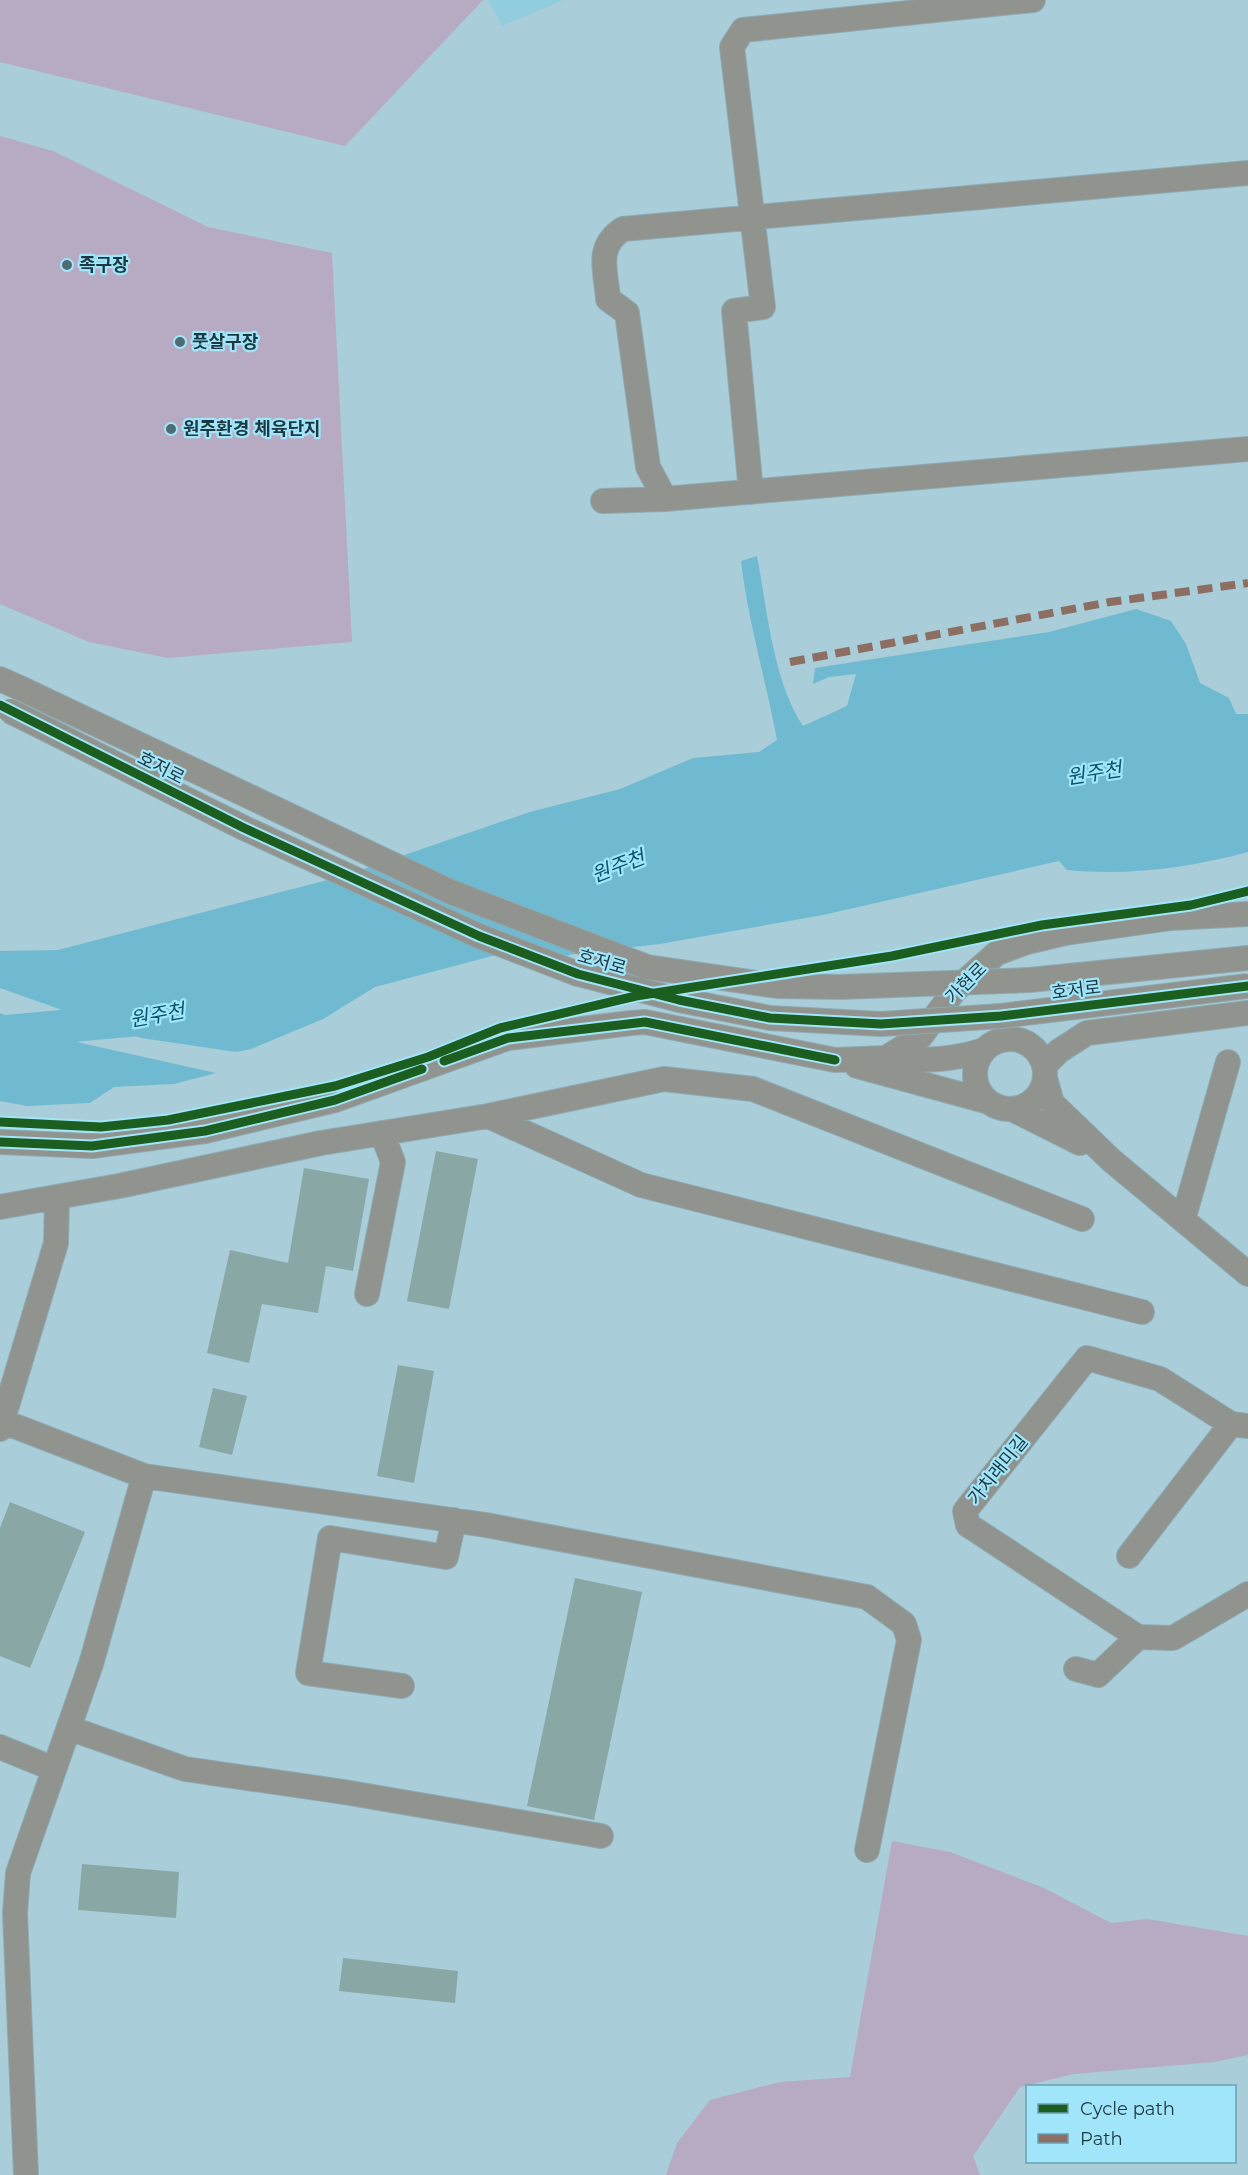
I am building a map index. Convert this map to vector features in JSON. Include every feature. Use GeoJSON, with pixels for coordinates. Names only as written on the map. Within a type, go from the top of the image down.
{"type":"FeatureCollection","features":[{"type":"Feature","properties":{"kind":"street"},"geometry":{"type":"LineString","coordinates":[[751,492],[734,310],[763,307],[732,47],[743,30],[1033,0]]}},
{"type":"Feature","properties":{"kind":"street"},"geometry":{"type":"LineString","coordinates":[[665,499],[648,467],[627,313],[608,299],[604,253],[609,239],[623,230],[1248,173]]}},
{"type":"Feature","properties":{"kind":"street"},"geometry":{"type":"LineString","coordinates":[[603,501],[665,499],[1248,449]]}},
{"type":"Feature","properties":{"kind":"street","name":"호저로"},"geometry":{"type":"LineString","coordinates":[[10,684],[451,892],[647,967],[777,986],[840,987],[1029,980],[1248,958]]}},
{"type":"Feature","properties":{"kind":"street","name":"호저로"},"geometry":{"type":"LineString","coordinates":[[5,708],[244,828],[479,936],[578,974],[679,1000],[770,1018],[881,1024],[1001,1016],[1248,986]]}},
{"type":"Feature","properties":{"kind":"street","name":"가현로"},"geometry":{"type":"LineString","coordinates":[[0,1142],[92,1146],[205,1131],[335,1100],[508,1038],[630,1023],[645,1022],[835,1060],[886,1058],[921,1036],[954,990],[998,953],[1027,942],[1065,933],[1171,918],[1248,914]]}},
{"type":"Feature","properties":{"kind":"street"},"geometry":{"type":"LineString","coordinates":[[1012,1109],[1024,1106],[1034,1099],[1041,1090],[1044,1072],[1059,1051],[1087,1033],[1248,1013]]}},
{"type":"Feature","properties":{"kind":"street"},"geometry":{"type":"LineString","coordinates":[[886,1058],[931,1060],[960,1058],[984,1050],[1002,1039],[1024,1041],[1040,1056],[1052,1103],[1111,1160],[1248,1274]]}},
{"type":"Feature","properties":{"kind":"street"},"geometry":{"type":"LineString","coordinates":[[984,1050],[978,1059],[975,1076],[981,1094],[989,1102]]}},
{"type":"Feature","properties":{"kind":"street"},"geometry":{"type":"LineString","coordinates":[[835,1060],[1012,1109],[1043,1122],[1111,1160]]}},
{"type":"Feature","properties":{"kind":"street"},"geometry":{"type":"LineString","coordinates":[[1183,1220],[1228,1062]]}},
{"type":"Feature","properties":{"kind":"street"},"geometry":{"type":"LineString","coordinates":[[0,1207],[321,1143],[488,1116],[664,1079],[753,1089],[1082,1219]]}},
{"type":"Feature","properties":{"kind":"street"},"geometry":{"type":"LineString","coordinates":[[488,1116],[641,1185],[1142,1312]]}},
{"type":"Feature","properties":{"kind":"street"},"geometry":{"type":"LineString","coordinates":[[367,1294],[393,1162],[382,1133]]}},
{"type":"Feature","properties":{"kind":"street"},"geometry":{"type":"LineString","coordinates":[[57,1197],[56,1243],[2,1425],[144,1476],[454,1520],[867,1597],[904,1624],[909,1640],[867,1850]]}},
{"type":"Feature","properties":{"kind":"street","name":"가치래미길"},"geometry":{"type":"LineString","coordinates":[[1138,1636],[968,1524],[965,1511],[1087,1358],[1160,1379],[1239,1425]]}},
{"type":"Feature","properties":{"kind":"street"},"geometry":{"type":"LineString","coordinates":[[1129,1556],[1239,1425]]}},
{"type":"Feature","properties":{"kind":"street"},"geometry":{"type":"LineString","coordinates":[[26,2175],[16,1903],[18,1873],[91,1664],[144,1476]]}},
{"type":"Feature","properties":{"kind":"street"},"geometry":{"type":"LineString","coordinates":[[402,1686],[308,1673],[330,1538],[446,1557],[454,1520]]}},
{"type":"Feature","properties":{"kind":"street"},"geometry":{"type":"LineString","coordinates":[[1076,1669],[1098,1675],[1138,1636],[1173,1638],[1248,1594]]}},
{"type":"Feature","properties":{"kind":"street"},"geometry":{"type":"LineString","coordinates":[[69,1728],[185,1769],[344,1792],[601,1836]]}},
{"type":"Feature","properties":{"kind":"street"},"geometry":{"type":"LineString","coordinates":[[0,1747],[54,1769]]}},
{"type":"Feature","properties":{"kind":"shaded area"},"geometry":{"type":"Polygon","coordinates":[[[0,0],[483,0],[345,146],[0,62],[0,0]]]}},
{"type":"Feature","properties":{"kind":"shaded area"},"geometry":{"type":"Polygon","coordinates":[[[488,0],[563,0],[502,26],[488,0]]]}},
{"type":"Feature","properties":{"kind":"shaded area","name":"원주환경 체육단지"},"geometry":{"type":"Polygon","coordinates":[[[0,136],[53,151],[208,227],[332,253],[352,642],[168,658],[89,642],[0,604],[0,136]]]}},
{"type":"Feature","properties":{"kind":"shaded area"},"geometry":{"type":"Polygon","coordinates":[[[892,1841],[950,1852],[1044,1888],[1111,1923],[1147,1919],[1248,1936],[1248,2055],[1214,2062],[1074,2074],[1020,2087],[973,2156],[980,2175],[666,2175],[677,2143],[710,2100],[780,2082],[850,2077],[892,1841]]]}},
{"type":"Feature","properties":{"kind":"water"},"geometry":{"type":"Polygon","coordinates":[[[757,556],[772,644],[785,688],[803,726],[847,706],[856,674],[829,677],[813,684],[815,668],[1049,632],[1136,609],[1171,621],[1186,644],[1200,683],[1229,698],[1236,714],[1248,714],[1248,852],[1181,866],[1136,871],[1067,870],[1059,861],[823,915],[660,944],[554,958],[540,947],[492,956],[375,987],[323,1019],[251,1049],[236,1052],[141,1038],[0,988],[0,951],[58,950],[343,876],[530,812],[620,789],[693,758],[759,752],[777,740],[748,606],[741,561],[757,556]]]}},
{"type":"Feature","properties":{"kind":"water"},"geometry":{"type":"Polygon","coordinates":[[[0,1013],[81,1043],[216,1073],[174,1084],[114,1087],[90,1103],[27,1106],[0,1101],[0,1013]]]}},
{"type":"Feature","properties":{"kind":"building"},"geometry":{"type":"Polygon","coordinates":[[[436,1151],[478,1159],[449,1309],[407,1301],[436,1151]]]}},
{"type":"Feature","properties":{"kind":"building"},"geometry":{"type":"Polygon","coordinates":[[[304,1168],[369,1179],[353,1271],[326,1266],[318,1313],[262,1304],[249,1363],[207,1353],[230,1250],[288,1263],[304,1168]]]}},
{"type":"Feature","properties":{"kind":"building"},"geometry":{"type":"Polygon","coordinates":[[[398,1365],[434,1371],[414,1483],[377,1476],[398,1365]]]}},
{"type":"Feature","properties":{"kind":"building"},"geometry":{"type":"Polygon","coordinates":[[[213,1388],[247,1396],[232,1455],[199,1447],[213,1388]]]}},
{"type":"Feature","properties":{"kind":"building"},"geometry":{"type":"Polygon","coordinates":[[[10,1502],[85,1532],[30,1668],[0,1656],[0,1528],[10,1502]]]}},
{"type":"Feature","properties":{"kind":"building"},"geometry":{"type":"Polygon","coordinates":[[[575,1578],[642,1592],[594,1820],[527,1806],[575,1578]]]}},
{"type":"Feature","properties":{"kind":"building"},"geometry":{"type":"Polygon","coordinates":[[[82,1864],[179,1872],[176,1918],[78,1910],[82,1864]]]}},
{"type":"Feature","properties":{"kind":"building"},"geometry":{"type":"Polygon","coordinates":[[[343,1958],[458,1971],[455,2003],[339,1991],[343,1958]]]}},
{"type":"Feature","properties":{"kind":"waterway","name":"원주천"},"geometry":{"type":"LineString","coordinates":[[0,1032],[144,1019]]}},
{"type":"Feature","properties":{"kind":"marked path"},"geometry":{"type":"LineString","coordinates":[[790,662],[1110,602],[1248,583]]}},
{"type":"Feature","properties":{"kind":"cycle path"},"geometry":{"type":"LineString","coordinates":[[0,705],[244,828],[479,936],[578,974],[679,1000],[770,1018],[881,1024],[1001,1016],[1248,986]]}},
{"type":"Feature","properties":{"kind":"cycle path"},"geometry":{"type":"LineString","coordinates":[[0,1122],[101,1127],[168,1120],[335,1086],[428,1057],[500,1028],[636,996],[892,956],[1042,925],[1191,905],[1248,891]]}},
{"type":"Feature","properties":{"kind":"cycle path"},"geometry":{"type":"LineString","coordinates":[[444,1061],[508,1038],[645,1022],[835,1060]]}},
{"type":"Feature","properties":{"kind":"cycle path"},"geometry":{"type":"LineString","coordinates":[[0,1142],[92,1146],[205,1131],[335,1100],[422,1069]]}},
{"type":"Feature","properties":{"kind":"place","name":"족구장"},"geometry":{"type":"Point","coordinates":[67,265]}},
{"type":"Feature","properties":{"kind":"place","name":"풋살구장"},"geometry":{"type":"Point","coordinates":[180,342]}},
{"type":"Feature","properties":{"kind":"place","name":"원주환경 체육단지"},"geometry":{"type":"Point","coordinates":[171,429]}}]}
